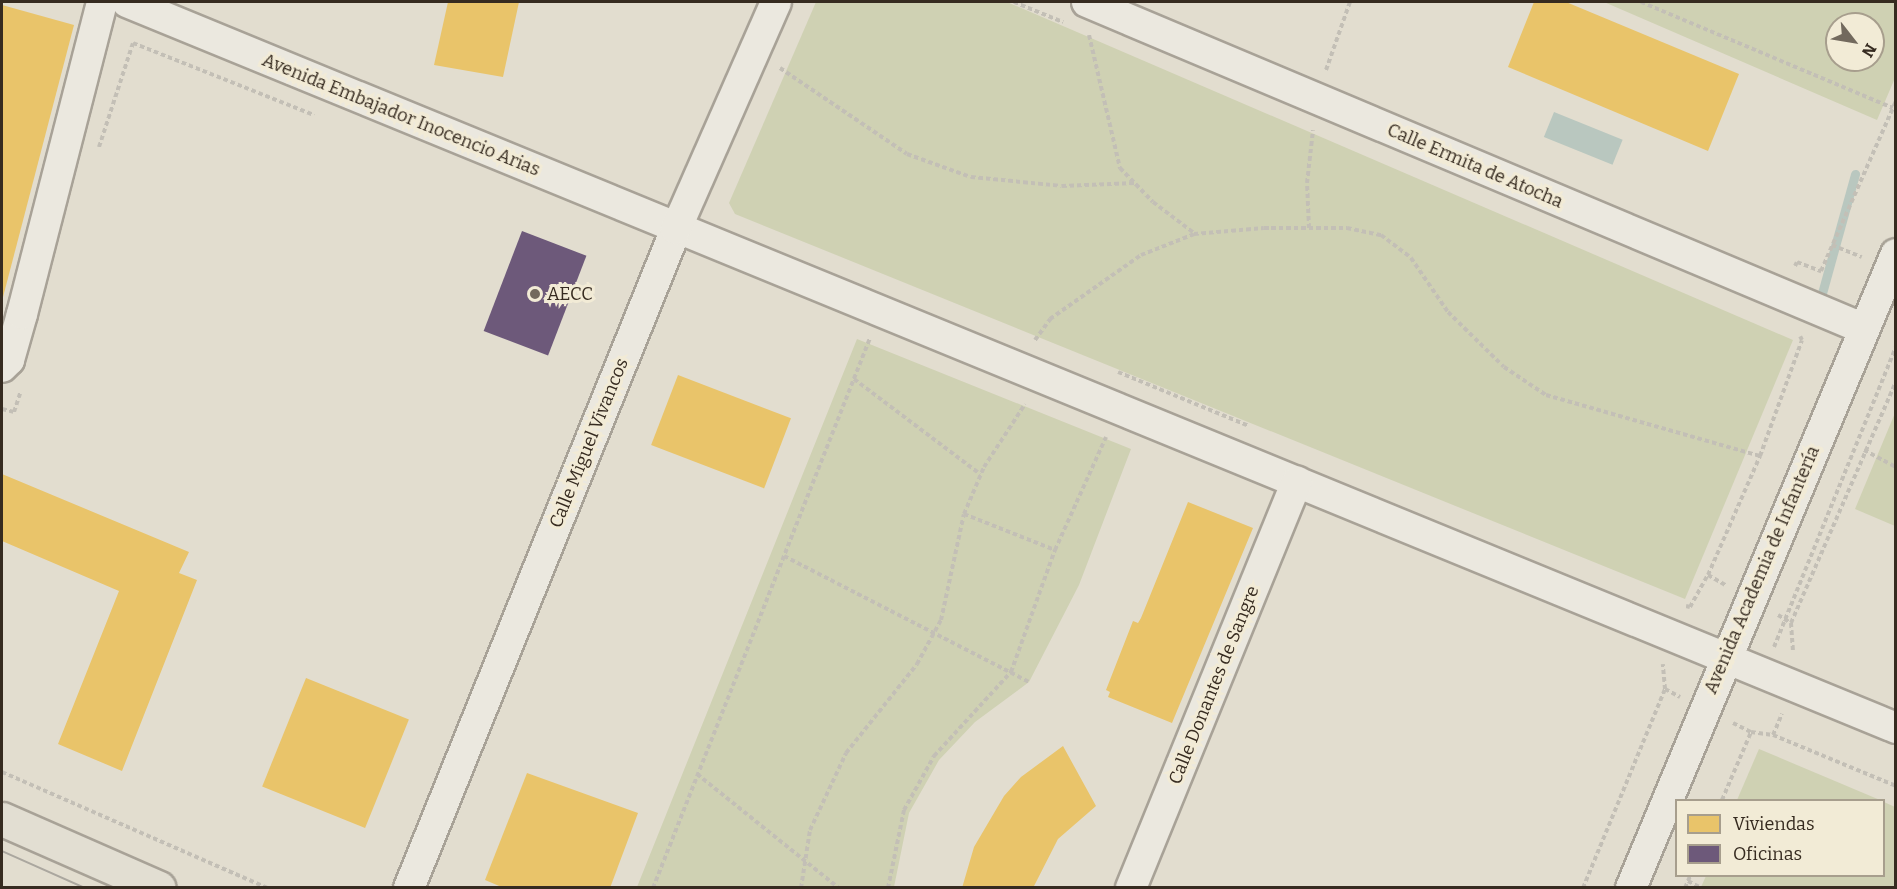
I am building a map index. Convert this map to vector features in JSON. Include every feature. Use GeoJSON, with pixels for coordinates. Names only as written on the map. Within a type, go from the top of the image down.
{"type":"FeatureCollection","features":[{"type":"Feature","properties":{"kind":"main road"},"geometry":{"type":"LineString","coordinates":[[2,819],[159,888]]}},
{"type":"Feature","properties":{"kind":"street"},"geometry":{"type":"LineString","coordinates":[[2,367],[9,360],[22,314],[102,2]]}},
{"type":"Feature","properties":{"kind":"street","name":"Avenida Embajador Inocencio Arias"},"geometry":{"type":"LineString","coordinates":[[127,2],[1896,728]]}},
{"type":"Feature","properties":{"kind":"street","name":"Calle Miguel Vivancos"},"geometry":{"type":"LineString","coordinates":[[409,888],[676,229],[776,2]]}},
{"type":"Feature","properties":{"kind":"street","name":"Calle Ermita de Atocha"},"geometry":{"type":"LineString","coordinates":[[1087,2],[1864,329]]}},
{"type":"Feature","properties":{"kind":"street","name":"Avenida Academia de Infantería"},"geometry":{"type":"LineString","coordinates":[[1631,888],[1725,657],[1896,254]]}},
{"type":"Feature","properties":{"kind":"street","name":"Calle Donantes de Sangre"},"geometry":{"type":"LineString","coordinates":[[1131,888],[1298,482]]}},
{"type":"Feature","properties":{"kind":"path"},"geometry":{"type":"LineString","coordinates":[[1641,2],[1893,108]]}},
{"type":"Feature","properties":{"kind":"path"},"geometry":{"type":"LineString","coordinates":[[1089,33],[1102,105],[1120,168],[1194,234]]}},
{"type":"Feature","properties":{"kind":"path"},"geometry":{"type":"LineString","coordinates":[[97,155],[133,43],[324,119]]}},
{"type":"Feature","properties":{"kind":"path"},"geometry":{"type":"LineString","coordinates":[[774,77],[784,56]]}},
{"type":"Feature","properties":{"kind":"path"},"geometry":{"type":"LineString","coordinates":[[779,67],[907,154],[971,177],[1062,186],[1135,183]]}},
{"type":"Feature","properties":{"kind":"path"},"geometry":{"type":"LineString","coordinates":[[1783,296],[1797,262],[1821,271],[1896,101]]}},
{"type":"Feature","properties":{"kind":"path"},"geometry":{"type":"LineString","coordinates":[[1035,340],[1050,319],[1141,255],[1194,234],[1328,228],[1381,235],[1411,258],[1448,312],[1496,359],[1546,395],[1760,456]]}},
{"type":"Feature","properties":{"kind":"path"},"geometry":{"type":"LineString","coordinates":[[1681,604],[1689,607],[1708,575],[1760,456],[1802,340],[1795,329]]}},
{"type":"Feature","properties":{"kind":"path"},"geometry":{"type":"LineString","coordinates":[[860,333],[879,341]]}},
{"type":"Feature","properties":{"kind":"path"},"geometry":{"type":"LineString","coordinates":[[1024,336],[1046,344]]}},
{"type":"Feature","properties":{"kind":"path"},"geometry":{"type":"LineString","coordinates":[[653,888],[870,337]]}},
{"type":"Feature","properties":{"kind":"path"},"geometry":{"type":"LineString","coordinates":[[1764,673],[1896,346]]}},
{"type":"Feature","properties":{"kind":"path"},"geometry":{"type":"LineString","coordinates":[[1112,370],[1253,428]]}},
{"type":"Feature","properties":{"kind":"path"},"geometry":{"type":"LineString","coordinates":[[854,379],[980,474]]}},
{"type":"Feature","properties":{"kind":"path"},"geometry":{"type":"LineString","coordinates":[[2,409],[15,412],[22,389]]}},
{"type":"Feature","properties":{"kind":"path"},"geometry":{"type":"LineString","coordinates":[[801,888],[810,830],[846,753],[917,664],[941,620],[964,514],[980,474],[1028,399],[1017,395]]}},
{"type":"Feature","properties":{"kind":"path"},"geometry":{"type":"LineString","coordinates":[[888,888],[904,810],[934,756],[1011,672],[1054,550],[1109,431]]}},
{"type":"Feature","properties":{"kind":"path"},"geometry":{"type":"LineString","coordinates":[[1864,450],[1896,467]]}},
{"type":"Feature","properties":{"kind":"path"},"geometry":{"type":"LineString","coordinates":[[964,514],[1054,550]]}},
{"type":"Feature","properties":{"kind":"path"},"geometry":{"type":"LineString","coordinates":[[784,556],[1029,681]]}},
{"type":"Feature","properties":{"kind":"path"},"geometry":{"type":"LineString","coordinates":[[1583,888],[1665,689],[1663,659]]}},
{"type":"Feature","properties":{"kind":"path"},"geometry":{"type":"LineString","coordinates":[[1723,799],[1750,732],[1773,735],[1896,786]]}},
{"type":"Feature","properties":{"kind":"path"},"geometry":{"type":"LineString","coordinates":[[2,772],[268,888]]}},
{"type":"Feature","properties":{"kind":"path"},"geometry":{"type":"LineString","coordinates":[[697,774],[839,888]]}},
{"type":"Feature","properties":{"kind":"path"},"geometry":{"type":"LineString","coordinates":[[1685,888],[1690,877]]}},
{"type":"Feature","properties":{"kind":"path"},"geometry":{"type":"LineString","coordinates":[[1688,882],[1701,888]]}},
{"type":"Feature","properties":{"kind":"green space"},"geometry":{"type":"Polygon","coordinates":[[[816,2],[1007,2],[1793,340],[1685,599],[735,214],[729,203],[816,2]]]}},
{"type":"Feature","properties":{"kind":"green space"},"geometry":{"type":"Polygon","coordinates":[[[1604,2],[1895,2],[1895,78],[1877,120],[1604,2]]]}},
{"type":"Feature","properties":{"kind":"green space"},"geometry":{"type":"Polygon","coordinates":[[[857,339],[1131,449],[1079,585],[1029,682],[975,722],[939,760],[909,813],[894,887],[637,887],[857,339]]]}},
{"type":"Feature","properties":{"kind":"green space"},"geometry":{"type":"Polygon","coordinates":[[[1895,413],[1895,526],[1855,509],[1895,413]]]}},
{"type":"Feature","properties":{"kind":"green space"},"geometry":{"type":"Polygon","coordinates":[[[1759,749],[1878,799],[1737,799],[1759,749]]]}},
{"type":"Feature","properties":{"kind":"green space"},"geometry":{"type":"Polygon","coordinates":[[[1885,802],[1895,807],[1895,887],[1701,887],[1706,877],[1885,877],[1885,802]]]}},
{"type":"Feature","properties":{"kind":"shaded area"},"geometry":{"type":"Polygon","coordinates":[[[1554,112],[1623,140],[1612,165],[1544,137],[1554,112]]]}},
{"type":"Feature","properties":{"kind":"building: Viviendas"},"geometry":{"type":"Polygon","coordinates":[[[448,2],[519,2],[503,77],[434,65],[448,2]]]}},
{"type":"Feature","properties":{"kind":"building: Viviendas"},"geometry":{"type":"Polygon","coordinates":[[[1534,2],[1566,2],[1739,74],[1708,151],[1508,67],[1534,2]]]}},
{"type":"Feature","properties":{"kind":"building: Viviendas"},"geometry":{"type":"Polygon","coordinates":[[[2,5],[74,25],[2,301],[2,5]]]}},
{"type":"Feature","properties":{"kind":"building: Viviendas"},"geometry":{"type":"Polygon","coordinates":[[[678,375],[791,418],[764,488],[651,445],[678,375]]]}},
{"type":"Feature","properties":{"kind":"building: Viviendas"},"geometry":{"type":"Polygon","coordinates":[[[2,474],[189,552],[179,573],[197,580],[122,771],[58,744],[119,591],[2,541],[2,474]]]}},
{"type":"Feature","properties":{"kind":"building: Viviendas"},"geometry":{"type":"Polygon","coordinates":[[[1188,502],[1253,528],[1172,723],[1108,697],[1110,692],[1106,690],[1133,621],[1138,623],[1141,618],[1188,502]]]}},
{"type":"Feature","properties":{"kind":"building: Viviendas"},"geometry":{"type":"Polygon","coordinates":[[[306,678],[409,720],[365,828],[262,786],[306,678]]]}},
{"type":"Feature","properties":{"kind":"building: Viviendas"},"geometry":{"type":"Polygon","coordinates":[[[1063,746],[1096,806],[1058,839],[1033,888],[962,888],[974,847],[1004,796],[1021,777],[1063,746]]]}},
{"type":"Feature","properties":{"kind":"building: Viviendas"},"geometry":{"type":"Polygon","coordinates":[[[527,773],[638,813],[610,888],[504,888],[485,880],[527,773]]]}},
{"type":"Feature","properties":{"kind":"building: Oficinas","name":"AECC"},"geometry":{"type":"Polygon","coordinates":[[[522,231],[586,256],[548,356],[484,331],[522,231]]]}},
{"type":"Feature","properties":{"kind":"waterway"},"geometry":{"type":"LineString","coordinates":[[1819,304],[1855,174]]}},
{"type":"Feature","properties":{"kind":"tram line"},"geometry":{"type":"LineString","coordinates":[[2,851],[85,888]]}},
{"type":"Feature","properties":{"kind":"place","name":"AECC"},"geometry":{"type":"Point","coordinates":[535,294]}}]}
